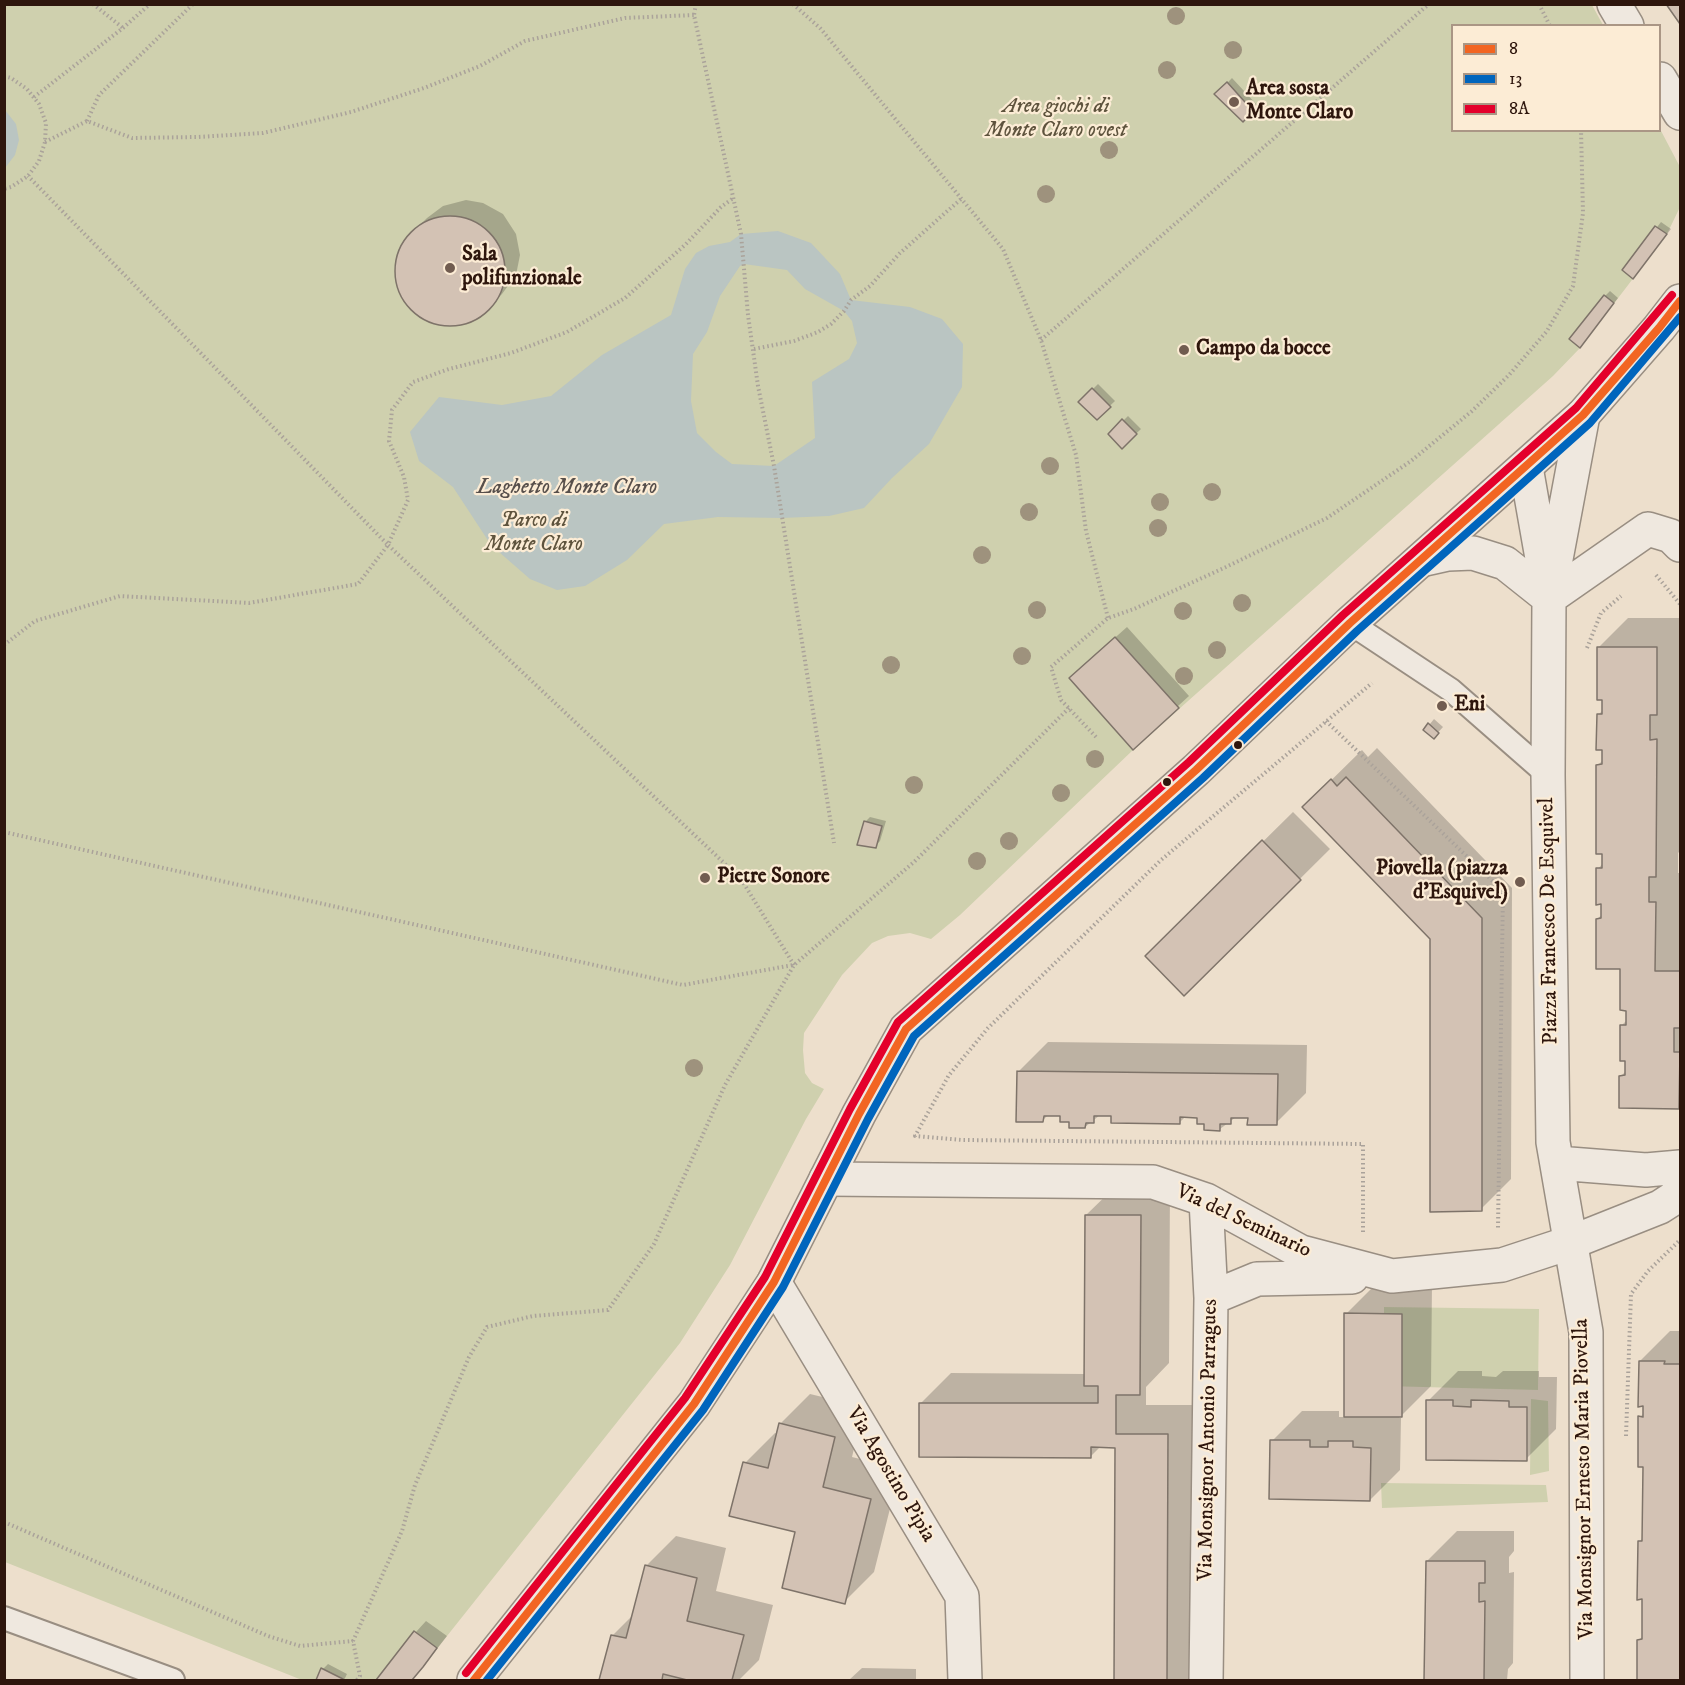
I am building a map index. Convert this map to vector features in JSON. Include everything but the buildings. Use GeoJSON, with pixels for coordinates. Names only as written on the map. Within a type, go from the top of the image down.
{"type":"FeatureCollection","features":[{"type":"Feature","properties":{"kind":"street"},"geometry":{"type":"LineString","coordinates":[[1614,4],[1626,24]]}},
{"type":"Feature","properties":{"kind":"street"},"geometry":{"type":"LineString","coordinates":[[1661,82],[1680,113]]}},
{"type":"Feature","properties":{"kind":"street"},"geometry":{"type":"LineString","coordinates":[[474,1680],[694,1404],[774,1282],[859,1114],[906,1029],[1196,770],[1350,623],[1582,416],[1680,301]]}},
{"type":"Feature","properties":{"kind":"street","name":"Piazza Francesco De Esquivel"},"geometry":{"type":"LineString","coordinates":[[1572,1242],[1553,1142],[1548,775],[1549,597],[1582,416]]}},
{"type":"Feature","properties":{"kind":"street","name":"Piazza Francesco De Esquivel"},"geometry":{"type":"LineString","coordinates":[[1526,467],[1549,597]]}},
{"type":"Feature","properties":{"kind":"street"},"geometry":{"type":"LineString","coordinates":[[1421,560],[1448,554],[1473,553],[1505,563],[1549,597],[1648,529],[1671,536],[1680,545]]}},
{"type":"Feature","properties":{"kind":"street"},"geometry":{"type":"LineString","coordinates":[[1557,1163],[1646,1170],[1680,1167]]}},
{"type":"Feature","properties":{"kind":"street","name":"Via del Seminario"},"geometry":{"type":"LineString","coordinates":[[826,1179],[1153,1182],[1206,1200],[1301,1252],[1392,1276],[1502,1265],[1572,1242],[1660,1207],[1680,1194]]}},
{"type":"Feature","properties":{"kind":"street","name":"Via Monsignor Antonio Parragues"},"geometry":{"type":"LineString","coordinates":[[1206,1200],[1210,1298],[1206,1680]]}},
{"type":"Feature","properties":{"kind":"street","name":"Via Monsignor Ernesto Maria Piovella"},"geometry":{"type":"LineString","coordinates":[[1572,1242],[1586,1332],[1587,1680]]}},
{"type":"Feature","properties":{"kind":"street"},"geometry":{"type":"LineString","coordinates":[[1210,1298],[1257,1279],[1392,1276]]}},
{"type":"Feature","properties":{"kind":"street","name":"Via Agostino Pipia"},"geometry":{"type":"LineString","coordinates":[[774,1282],[962,1596],[965,1680]]}},
{"type":"Feature","properties":{"kind":"lane"},"geometry":{"type":"LineString","coordinates":[[1350,623],[1451,690],[1548,775]]}},
{"type":"Feature","properties":{"kind":"lane"},"geometry":{"type":"LineString","coordinates":[[4,1618],[173,1680]]}},
{"type":"Feature","properties":{"kind":"path"},"geometry":{"type":"LineString","coordinates":[[93,4],[123,28]]}},
{"type":"Feature","properties":{"kind":"path"},"geometry":{"type":"LineString","coordinates":[[34,97],[123,28],[150,4]]}},
{"type":"Feature","properties":{"kind":"path"},"geometry":{"type":"LineString","coordinates":[[45,142],[87,121],[99,96],[193,4]]}},
{"type":"Feature","properties":{"kind":"path"},"geometry":{"type":"LineString","coordinates":[[696,4],[694,15],[741,234],[758,386],[774,466],[834,843]]}},
{"type":"Feature","properties":{"kind":"path"},"geometry":{"type":"LineString","coordinates":[[792,4],[820,28],[1003,249],[1041,340],[1076,455],[1086,531],[1108,618]]}},
{"type":"Feature","properties":{"kind":"path"},"geometry":{"type":"LineString","coordinates":[[1041,340],[1429,4]]}},
{"type":"Feature","properties":{"kind":"path"},"geometry":{"type":"LineString","coordinates":[[1539,4],[1549,24]]}},
{"type":"Feature","properties":{"kind":"path"},"geometry":{"type":"LineString","coordinates":[[87,121],[132,138],[198,138],[263,133],[351,112],[424,88],[480,66],[525,40],[625,18],[694,15]]}},
{"type":"Feature","properties":{"kind":"path"},"geometry":{"type":"LineString","coordinates":[[4,76],[27,89],[39,104],[46,123],[45,142],[39,161],[28,176],[12,187],[4,189]]}},
{"type":"Feature","properties":{"kind":"path"},"geometry":{"type":"LineString","coordinates":[[1096,737],[1061,700],[1051,667],[1108,618],[1134,609],[1226,567],[1327,518],[1411,461],[1472,411],[1509,375],[1546,331],[1574,286],[1583,213],[1581,132]]}},
{"type":"Feature","properties":{"kind":"path"},"geometry":{"type":"LineString","coordinates":[[28,176],[388,545],[741,879],[794,965]]}},
{"type":"Feature","properties":{"kind":"path"},"geometry":{"type":"LineString","coordinates":[[4,645],[35,621],[120,596],[249,603],[358,584],[388,545],[408,500],[404,477],[389,441],[392,410],[413,382],[449,369],[511,353],[567,332],[625,298],[686,244],[720,207],[732,199]]}},
{"type":"Feature","properties":{"kind":"path"},"geometry":{"type":"LineString","coordinates":[[753,349],[794,341],[818,332],[844,311],[851,300],[870,286],[900,253],[961,199]]}},
{"type":"Feature","properties":{"kind":"path"},"geometry":{"type":"LineString","coordinates":[[1651,570],[1680,604]]}},
{"type":"Feature","properties":{"kind":"path"},"geometry":{"type":"LineString","coordinates":[[1587,658],[1587,648],[1601,612],[1626,591]]}},
{"type":"Feature","properties":{"kind":"path"},"geometry":{"type":"LineString","coordinates":[[1363,1238],[1363,1144],[962,1140],[915,1136],[949,1076],[988,1028],[1161,860],[1372,683]]}},
{"type":"Feature","properties":{"kind":"path"},"geometry":{"type":"LineString","coordinates":[[357,1680],[360,1676],[352,1641],[402,1531],[415,1485],[469,1357],[487,1327],[533,1316],[608,1311],[654,1244],[725,1085],[794,965],[914,862],[1069,708]]}},
{"type":"Feature","properties":{"kind":"path"},"geometry":{"type":"LineString","coordinates":[[1326,721],[1503,891],[1498,1240]]}},
{"type":"Feature","properties":{"kind":"path"},"geometry":{"type":"LineString","coordinates":[[4,832],[683,985],[794,965]]}},
{"type":"Feature","properties":{"kind":"path"},"geometry":{"type":"LineString","coordinates":[[1626,1441],[1631,1294],[1648,1271],[1680,1240]]}},
{"type":"Feature","properties":{"kind":"path"},"geometry":{"type":"LineString","coordinates":[[4,1522],[268,1636],[300,1646],[352,1641]]}},
{"type":"Feature","properties":{"kind":"green space","name":"Parco di Monte Claro"},"geometry":{"type":"Polygon","coordinates":[[[4,5],[1592,5],[1602,24],[1451,24],[1451,132],[1661,131],[1680,167],[1680,207],[1667,234],[1580,348],[1553,376],[1133,750],[960,915],[931,939],[910,933],[888,936],[872,943],[842,975],[804,1033],[805,1073],[812,1083],[824,1089],[730,1265],[680,1343],[412,1680],[302,1680],[5,1562],[4,5]]]}},
{"type":"Feature","properties":{"kind":"green space"},"geometry":{"type":"Polygon","coordinates":[[[1384,1307],[1539,1309],[1538,1390],[1384,1386],[1384,1307]]]}},
{"type":"Feature","properties":{"kind":"green space"},"geometry":{"type":"Polygon","coordinates":[[[1531,1399],[1548,1401],[1549,1471],[1530,1475],[1531,1399]]]}},
{"type":"Feature","properties":{"kind":"green space"},"geometry":{"type":"Polygon","coordinates":[[[1381,1483],[1546,1485],[1548,1502],[1382,1508],[1381,1483]]]}},
{"type":"Feature","properties":{"kind":"water"},"geometry":{"type":"Polygon","coordinates":[[[5,110],[16,124],[19,140],[15,155],[5,168],[5,110]]]}},
{"type":"Feature","properties":{"kind":"water","name":"Laghetto Monte Claro"},"geometry":{"type":"Polygon","coordinates":[[[778,231],[811,243],[840,274],[851,300],[910,307],[942,319],[963,344],[962,387],[929,444],[864,508],[829,516],[718,517],[664,524],[627,560],[585,586],[557,590],[530,579],[491,545],[453,487],[419,461],[410,432],[439,397],[502,405],[551,396],[602,355],[671,315],[685,269],[696,253],[709,246],[730,242],[741,234],[778,231]],[[744,264],[740,266],[720,296],[707,332],[693,354],[691,401],[697,433],[732,464],[774,466],[815,438],[812,382],[849,359],[857,343],[852,321],[844,311],[805,289],[787,270],[744,264]]]}},
{"type":"Feature","properties":{"kind":"transit line","name":"8A"},"geometry":{"type":"LineString","coordinates":[[466,1673],[685,1398],[765,1277],[850,1109],[898,1022],[1189,762],[1343,615],[1576,408],[1672,295]]}},
{"type":"Feature","properties":{"kind":"transit line","name":"8"},"geometry":{"type":"LineString","coordinates":[[474,1680],[694,1404],[774,1282],[859,1114],[906,1029],[1196,770],[1350,623],[1583,415],[1680,301]]}},
{"type":"Feature","properties":{"kind":"transit line","name":"13"},"geometry":{"type":"LineString","coordinates":[[487,1680],[703,1410],[783,1287],[868,1119],[914,1036],[1203,778],[1357,631],[1590,423],[1680,317]]}},
{"type":"Feature","properties":{"kind":"place","name":"Area sosta Monte Claro"},"geometry":{"type":"Point","coordinates":[1234,102]}},
{"type":"Feature","properties":{"kind":"place","name":"Sala polifunzionale"},"geometry":{"type":"Point","coordinates":[450,268]}},
{"type":"Feature","properties":{"kind":"place","name":"Campo da bocce"},"geometry":{"type":"Point","coordinates":[1184,350]}},
{"type":"Feature","properties":{"kind":"place","name":"Eni"},"geometry":{"type":"Point","coordinates":[1442,706]}},
{"type":"Feature","properties":{"kind":"place","name":"Pietre Sonore"},"geometry":{"type":"Point","coordinates":[705,878]}},
{"type":"Feature","properties":{"kind":"place","name":"Piovella (piazza d'Esquivel)"},"geometry":{"type":"Point","coordinates":[1520,882]}},
{"type":"Feature","properties":{"kind":"park label","name":"Area giochi di Monte Claro ovest"},"geometry":{"type":"Point","coordinates":[1056,120]}}]}
